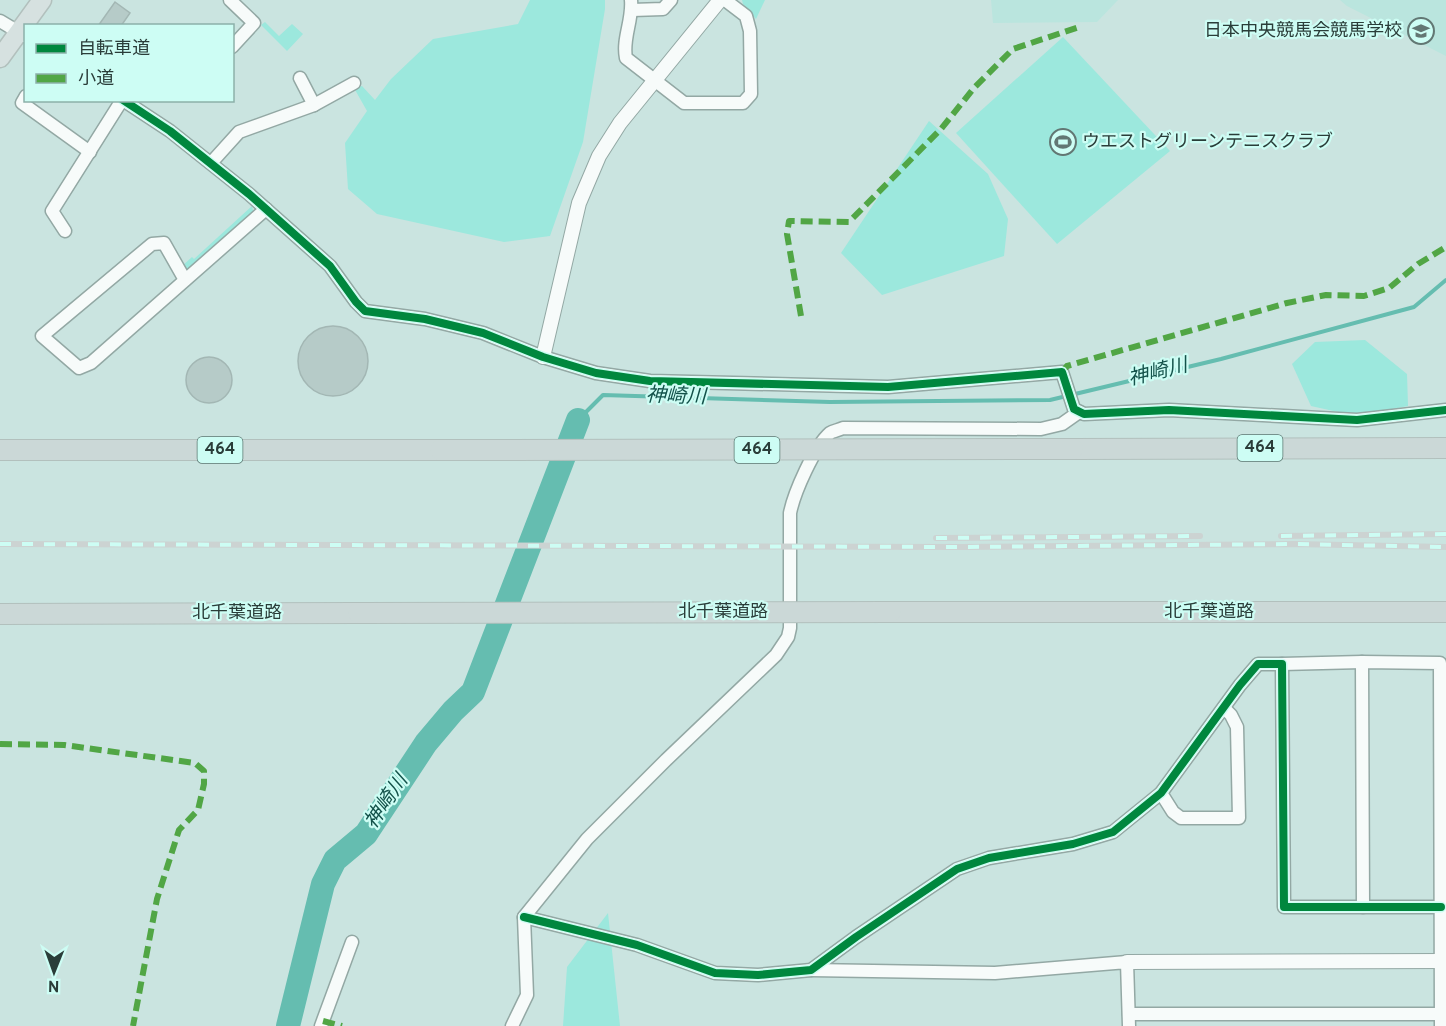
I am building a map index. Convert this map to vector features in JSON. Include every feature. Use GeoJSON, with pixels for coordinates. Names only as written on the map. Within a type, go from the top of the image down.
{"type":"FeatureCollection","features":[{"type":"Feature","properties":{"kind":"highway","name":"464"},"geometry":{"type":"LineString","coordinates":[[0,450],[1446,448]]}},
{"type":"Feature","properties":{"kind":"highway","name":"北千葉道路"},"geometry":{"type":"LineString","coordinates":[[0,614],[1446,612]]}},
{"type":"Feature","properties":{"kind":"main road"},"geometry":{"type":"LineString","coordinates":[[28,24],[42,0]]}},
{"type":"Feature","properties":{"kind":"main road"},"geometry":{"type":"LineString","coordinates":[[0,58],[22,35]]}},
{"type":"Feature","properties":{"kind":"street"},"geometry":{"type":"LineString","coordinates":[[230,0],[254,22],[234,45]]}},
{"type":"Feature","properties":{"kind":"street"},"geometry":{"type":"LineString","coordinates":[[671,0],[663,9],[631,5],[624,48],[626,58],[684,103],[743,103],[751,94],[750,31],[746,16],[726,0]]}},
{"type":"Feature","properties":{"kind":"street"},"geometry":{"type":"LineString","coordinates":[[543,357],[579,203],[599,156],[620,123],[720,0]]}},
{"type":"Feature","properties":{"kind":"street"},"geometry":{"type":"LineString","coordinates":[[0,21],[22,35]]}},
{"type":"Feature","properties":{"kind":"street"},"geometry":{"type":"LineString","coordinates":[[300,78],[314,105]]}},
{"type":"Feature","properties":{"kind":"street"},"geometry":{"type":"LineString","coordinates":[[211,163],[239,132],[314,105],[354,83]]}},
{"type":"Feature","properties":{"kind":"street"},"geometry":{"type":"LineString","coordinates":[[24,100],[22,103],[90,152]]}},
{"type":"Feature","properties":{"kind":"street"},"geometry":{"type":"LineString","coordinates":[[65,231],[52,212],[122,102]]}},
{"type":"Feature","properties":{"kind":"street"},"geometry":{"type":"LineString","coordinates":[[126,102],[170,131],[266,209],[330,266],[356,302],[365,310],[425,319],[483,333],[543,357],[596,373],[650,381],[888,387],[1062,372],[1076,408],[1084,414],[1169,410],[1357,420],[1446,410]]}},
{"type":"Feature","properties":{"kind":"street"},"geometry":{"type":"LineString","coordinates":[[185,280],[164,243],[152,244],[42,336],[79,368],[91,363],[266,209]]}},
{"type":"Feature","properties":{"kind":"street"},"geometry":{"type":"LineString","coordinates":[[512,1026],[527,995],[524,917],[586,839],[776,656],[784,645],[790,628],[790,513],[792,501],[812,459],[830,433],[843,428],[1041,429],[1062,424],[1076,408]]}},
{"type":"Feature","properties":{"kind":"street"},"geometry":{"type":"LineString","coordinates":[[1362,662],[1363,907]]}},
{"type":"Feature","properties":{"kind":"street"},"geometry":{"type":"LineString","coordinates":[[811,970],[957,869],[989,858],[1073,844],[1113,832],[1161,793],[1258,664],[1440,663],[1443,1019],[1129,1020],[1127,962]]}},
{"type":"Feature","properties":{"kind":"street"},"geometry":{"type":"LineString","coordinates":[[1282,664],[1284,907],[1441,908]]}},
{"type":"Feature","properties":{"kind":"street"},"geometry":{"type":"LineString","coordinates":[[1161,793],[1173,812],[1181,818],[1239,818],[1237,727],[1231,715],[1224,708]]}},
{"type":"Feature","properties":{"kind":"street"},"geometry":{"type":"LineString","coordinates":[[524,917],[637,945],[715,973],[758,975],[811,970],[995,973],[1127,962],[1444,961]]}},
{"type":"Feature","properties":{"kind":"street"},"geometry":{"type":"LineString","coordinates":[[321,1026],[352,942]]}},
{"type":"Feature","properties":{"kind":"shaded area"},"geometry":{"type":"Polygon","coordinates":[[[991,0],[1118,0],[1097,22],[993,23],[991,0]]]}},
{"type":"Feature","properties":{"kind":"shaded area","name":"日本中央競馬会競馬学校"},"geometry":{"type":"Polygon","coordinates":[[[1340,0],[1446,0],[1446,56],[1347,6],[1340,0]]]}},
{"type":"Feature","properties":{"kind":"green space"},"geometry":{"type":"Polygon","coordinates":[[[530,0],[605,0],[583,142],[550,236],[504,242],[377,214],[348,189],[345,143],[367,111],[354,88],[362,86],[375,100],[391,79],[433,39],[518,24],[530,0]]]}},
{"type":"Feature","properties":{"kind":"green space"},"geometry":{"type":"Polygon","coordinates":[[[742,0],[765,0],[756,19],[743,4],[742,0]]]}},
{"type":"Feature","properties":{"kind":"green space"},"geometry":{"type":"Polygon","coordinates":[[[265,22],[279,36],[292,24],[303,34],[287,51],[261,25],[265,22]]]}},
{"type":"Feature","properties":{"kind":"green space","name":"ウエストグリーンテニスクラブ"},"geometry":{"type":"Polygon","coordinates":[[[1063,37],[1170,151],[1057,244],[956,133],[1063,37]]]}},
{"type":"Feature","properties":{"kind":"green space"},"geometry":{"type":"Polygon","coordinates":[[[929,121],[988,174],[1008,219],[1004,256],[882,295],[841,253],[929,121]]]}},
{"type":"Feature","properties":{"kind":"green space"},"geometry":{"type":"Polygon","coordinates":[[[252,206],[254,215],[190,272],[184,271],[181,267],[192,257],[194,259],[252,206]]]}},
{"type":"Feature","properties":{"kind":"green space"},"geometry":{"type":"Polygon","coordinates":[[[1365,340],[1407,374],[1408,406],[1356,416],[1311,406],[1292,364],[1315,342],[1365,340]]]}},
{"type":"Feature","properties":{"kind":"green space"},"geometry":{"type":"Polygon","coordinates":[[[608,913],[620,1026],[563,1026],[567,967],[608,913]]]}},
{"type":"Feature","properties":{"kind":"building"},"geometry":{"type":"Polygon","coordinates":[[[115,2],[130,13],[122,24],[99,24],[115,2]]]}},
{"type":"Feature","properties":{"kind":"building"},"geometry":{"type":"Polygon","coordinates":[[[340,326],[353,332],[362,341],[366,347],[368,361],[366,375],[358,386],[347,394],[326,396],[308,386],[300,375],[298,354],[308,336],[319,328],[340,326]]]}},
{"type":"Feature","properties":{"kind":"building"},"geometry":{"type":"Polygon","coordinates":[[[209,357],[218,358],[226,363],[231,371],[231,389],[226,397],[218,402],[209,403],[200,402],[192,397],[187,389],[186,380],[187,371],[192,363],[200,358],[209,357]]]}},
{"type":"Feature","properties":{"kind":"waterway","name":"神崎川"},"geometry":{"type":"LineString","coordinates":[[578,420],[603,395],[830,402],[1050,400],[1221,359],[1414,307],[1446,280]]}},
{"type":"Feature","properties":{"kind":"waterway","name":"神崎川"},"geometry":{"type":"LineString","coordinates":[[288,1026],[323,884],[335,860],[366,834],[426,743],[453,711],[473,692],[578,420]]}},
{"type":"Feature","properties":{"kind":"railway"},"geometry":{"type":"LineString","coordinates":[[1281,536],[1446,534]]}},
{"type":"Feature","properties":{"kind":"railway"},"geometry":{"type":"LineString","coordinates":[[936,538],[1200,536]]}},
{"type":"Feature","properties":{"kind":"railway"},"geometry":{"type":"LineString","coordinates":[[0,544],[962,547],[1294,544],[1446,547]]}},
{"type":"Feature","properties":{"kind":"marked path"},"geometry":{"type":"LineString","coordinates":[[801,316],[787,234],[789,221],[849,222],[941,129],[974,88],[1013,49],[1082,26]]}},
{"type":"Feature","properties":{"kind":"marked path"},"geometry":{"type":"LineString","coordinates":[[1062,372],[1067,366],[1287,303],[1326,295],[1364,296],[1389,288],[1418,264],[1446,247]]}},
{"type":"Feature","properties":{"kind":"marked path"},"geometry":{"type":"LineString","coordinates":[[0,744],[64,745],[195,763],[204,771],[204,784],[198,810],[179,830],[157,899],[133,1026]]}},
{"type":"Feature","properties":{"kind":"marked path"},"geometry":{"type":"LineString","coordinates":[[323,1021],[342,1026]]}},
{"type":"Feature","properties":{"kind":"cycle path"},"geometry":{"type":"LineString","coordinates":[[126,102],[170,131],[249,194],[330,266],[365,311],[425,319],[483,333],[543,357],[596,373],[650,381],[888,387],[1062,372],[1074,409],[1084,414],[1169,410],[1357,420],[1446,410]]}},
{"type":"Feature","properties":{"kind":"cycle path"},"geometry":{"type":"LineString","coordinates":[[524,917],[637,945],[715,973],[758,975],[811,970],[957,869],[989,858],[1073,844],[1113,832],[1161,793],[1258,664],[1282,664],[1284,907],[1441,907]]}},
{"type":"Feature","properties":{"kind":"place","name":"日本中央競馬会競馬学校"},"geometry":{"type":"Point","coordinates":[1421,31]}},
{"type":"Feature","properties":{"kind":"place","name":"ウエストグリーンテニスクラブ"},"geometry":{"type":"Point","coordinates":[1063,142]}}]}
